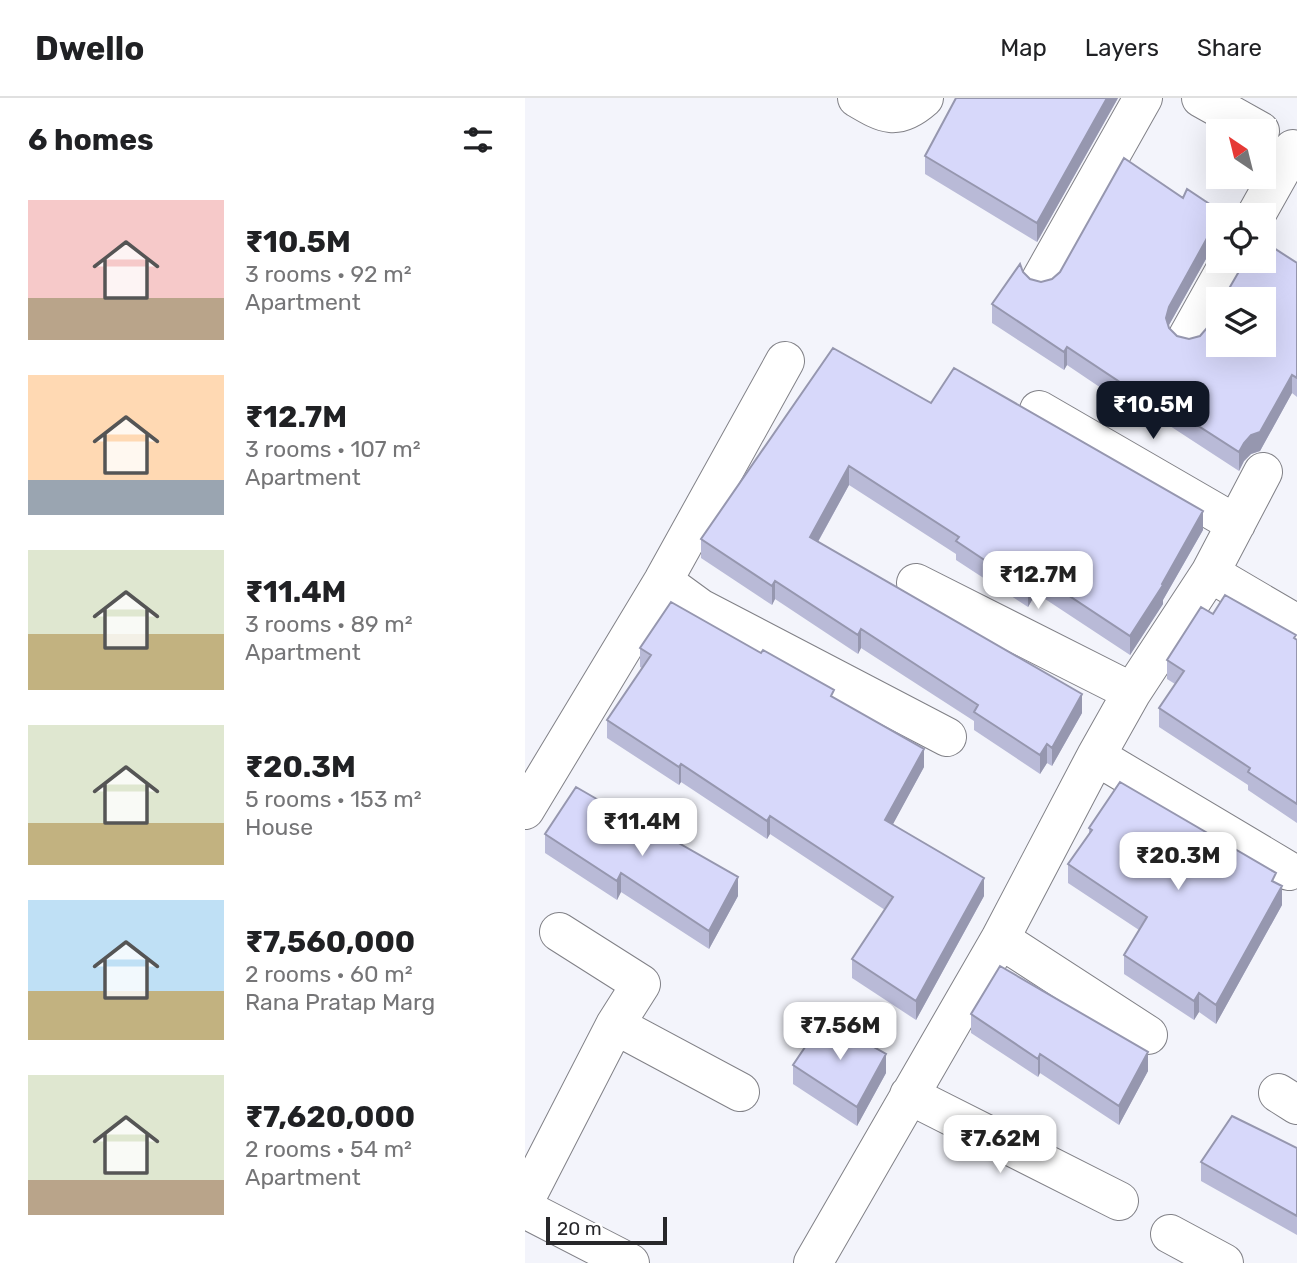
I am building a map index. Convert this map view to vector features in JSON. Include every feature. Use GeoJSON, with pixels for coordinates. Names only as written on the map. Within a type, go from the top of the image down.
{"type":"FeatureCollection","features":[{"type":"Feature","properties":{"kind":"street"},"geometry":{"type":"LineString","coordinates":[[857,98],[881,112],[903,113],[923,98]]}},
{"type":"Feature","properties":{"kind":"street"},"geometry":{"type":"LineString","coordinates":[[1041,279],[1143,98]]}},
{"type":"Feature","properties":{"kind":"street"},"geometry":{"type":"LineString","coordinates":[[1201,98],[1279,141],[1260,203]]}},
{"type":"Feature","properties":{"kind":"street"},"geometry":{"type":"LineString","coordinates":[[1188,336],[1223,273]]}},
{"type":"Feature","properties":{"kind":"street"},"geometry":{"type":"LineString","coordinates":[[525,810],[663,581],[785,361]]}},
{"type":"Feature","properties":{"kind":"street"},"geometry":{"type":"LineString","coordinates":[[1039,410],[1236,524]]}},
{"type":"Feature","properties":{"kind":"street"},"geometry":{"type":"LineString","coordinates":[[813,1263],[1000,939],[1132,692],[1210,573],[1263,472]]}},
{"type":"Feature","properties":{"kind":"street"},"geometry":{"type":"LineString","coordinates":[[1210,573],[1297,624]]}},
{"type":"Feature","properties":{"kind":"street"},"geometry":{"type":"LineString","coordinates":[[663,581],[700,608],[947,737]]}},
{"type":"Feature","properties":{"kind":"street"},"geometry":{"type":"LineString","coordinates":[[916,583],[1132,692]]}},
{"type":"Feature","properties":{"kind":"street"},"geometry":{"type":"LineString","coordinates":[[1096,756],[1289,872]]}},
{"type":"Feature","properties":{"kind":"street"},"geometry":{"type":"LineString","coordinates":[[525,1200],[615,1025],[641,984],[558,932]]}},
{"type":"Feature","properties":{"kind":"street"},"geometry":{"type":"LineString","coordinates":[[1000,939],[1148,1035]]}},
{"type":"Feature","properties":{"kind":"street"},"geometry":{"type":"LineString","coordinates":[[615,1025],[740,1092]]}},
{"type":"Feature","properties":{"kind":"street"},"geometry":{"type":"LineString","coordinates":[[909,1095],[1119,1201]]}},
{"type":"Feature","properties":{"kind":"street"},"geometry":{"type":"LineString","coordinates":[[525,1209],[630,1263]]}},
{"type":"Feature","properties":{"kind":"street"},"geometry":{"type":"LineString","coordinates":[[1170,1234],[1224,1263]]}},
{"type":"Feature","properties":{"kind":"building"},"geometry":{"type":"Polygon","coordinates":[[[956,98],[1107,98],[1037,223],[925,156],[956,98]]]}},
{"type":"Feature","properties":{"kind":"building"},"geometry":{"type":"Polygon","coordinates":[[[1124,158],[1183,198],[1187,189],[1208,203],[1206,240],[1169,307],[1166,318],[1169,328],[1177,336],[1189,339],[1200,336],[1206,329],[1206,357],[1276,357],[1276,287],[1230,287],[1238,273],[1276,273],[1276,249],[1297,263],[1297,378],[1292,375],[1260,432],[1251,435],[1239,452],[1147,393],[1144,398],[1067,347],[1064,352],[992,304],[1020,264],[1030,279],[1041,282],[1052,279],[1060,272],[1124,158]]]}},
{"type":"Feature","properties":{"kind":"building"},"geometry":{"type":"Polygon","coordinates":[[[833,348],[931,403],[954,368],[1203,511],[1163,585],[1130,636],[1036,574],[1028,589],[956,541],[959,537],[849,466],[810,537],[1082,694],[1052,748],[1047,744],[1040,755],[974,712],[978,705],[861,629],[858,635],[775,581],[772,586],[701,539],[833,348]]]}},
{"type":"Feature","properties":{"kind":"building"},"geometry":{"type":"Polygon","coordinates":[[[1225,595],[1296,635],[1297,804],[1248,772],[1250,768],[1159,708],[1184,671],[1167,660],[1201,607],[1213,614],[1225,595]]]}},
{"type":"Feature","properties":{"kind":"building"},"geometry":{"type":"Polygon","coordinates":[[[671,602],[761,653],[763,650],[834,690],[831,696],[924,749],[885,820],[984,878],[916,1001],[852,959],[893,897],[770,816],[767,821],[681,764],[679,767],[607,720],[651,655],[640,648],[671,602]]]}},
{"type":"Feature","properties":{"kind":"building"},"geometry":{"type":"Polygon","coordinates":[[[1120,782],[1276,873],[1272,881],[1282,886],[1216,1005],[1199,993],[1194,1001],[1124,955],[1147,917],[1068,864],[1120,782]]]}},
{"type":"Feature","properties":{"kind":"building"},"geometry":{"type":"Polygon","coordinates":[[[576,787],[738,877],[709,931],[621,873],[617,881],[545,834],[576,787]]]}},
{"type":"Feature","properties":{"kind":"building"},"geometry":{"type":"Polygon","coordinates":[[[1000,966],[1148,1052],[1119,1106],[1040,1054],[1038,1059],[971,1014],[1000,966]]]}},
{"type":"Feature","properties":{"kind":"building"},"geometry":{"type":"Polygon","coordinates":[[[824,1019],[886,1054],[857,1107],[793,1065],[824,1019]]]}},
{"type":"Feature","properties":{"kind":"building"},"geometry":{"type":"Polygon","coordinates":[[[1232,1116],[1297,1148],[1297,1216],[1201,1162],[1232,1116]]]}}]}
